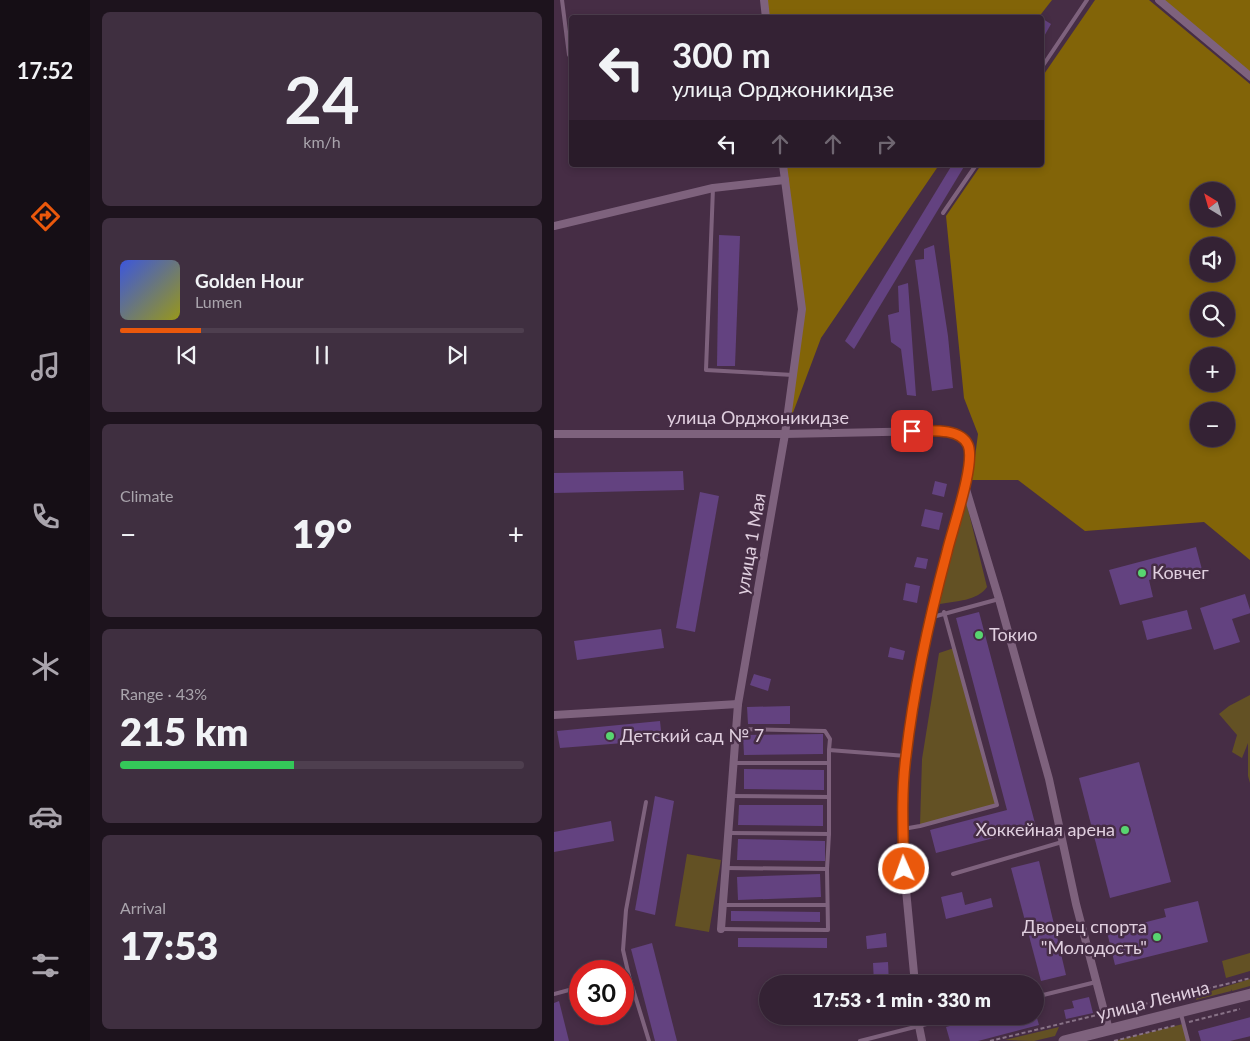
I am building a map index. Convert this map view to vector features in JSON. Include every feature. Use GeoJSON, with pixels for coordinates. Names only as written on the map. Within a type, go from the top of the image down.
{"type":"FeatureCollection","features":[{"type":"Feature","properties":{"kind":"main road","name":"улица Ленина"},"geometry":{"type":"LineString","coordinates":[[1064,1041],[1250,994]]}},
{"type":"Feature","properties":{"kind":"street"},"geometry":{"type":"LineString","coordinates":[[764,0],[766,15]]}},
{"type":"Feature","properties":{"kind":"street"},"geometry":{"type":"LineString","coordinates":[[1159,0],[1250,77]]}},
{"type":"Feature","properties":{"kind":"street","name":"улица 1 Мая"},"geometry":{"type":"LineString","coordinates":[[722,929],[738,704],[785,434],[802,309],[783,167]]}},
{"type":"Feature","properties":{"kind":"street"},"geometry":{"type":"LineString","coordinates":[[554,226],[713,188],[785,180]]}},
{"type":"Feature","properties":{"kind":"street","name":"улица Орджоникидзе"},"geometry":{"type":"LineString","coordinates":[[554,434],[785,434],[930,431],[953,433],[961,436],[968,445],[970,458],[965,486]]}},
{"type":"Feature","properties":{"kind":"street"},"geometry":{"type":"LineString","coordinates":[[965,486],[999,599],[1049,779],[1076,904],[1109,1030]]}},
{"type":"Feature","properties":{"kind":"street"},"geometry":{"type":"LineString","coordinates":[[913,975],[904,869],[903,829],[906,756],[929,618],[965,486]]}},
{"type":"Feature","properties":{"kind":"street"},"geometry":{"type":"LineString","coordinates":[[554,715],[738,704]]}},
{"type":"Feature","properties":{"kind":"street"},"geometry":{"type":"LineString","coordinates":[[918,1026],[922,1041]]}},
{"type":"Feature","properties":{"kind":"lane"},"geometry":{"type":"LineString","coordinates":[[562,0],[569,56]]}},
{"type":"Feature","properties":{"kind":"lane"},"geometry":{"type":"LineString","coordinates":[[1044,64],[1087,0]]}},
{"type":"Feature","properties":{"kind":"lane"},"geometry":{"type":"LineString","coordinates":[[943,213],[975,167]]}},
{"type":"Feature","properties":{"kind":"lane"},"geometry":{"type":"LineString","coordinates":[[713,188],[706,370],[793,375]]}},
{"type":"Feature","properties":{"kind":"lane"},"geometry":{"type":"LineString","coordinates":[[929,618],[944,612],[999,599]]}},
{"type":"Feature","properties":{"kind":"lane"},"geometry":{"type":"LineString","coordinates":[[903,829],[997,805],[944,612]]}},
{"type":"Feature","properties":{"kind":"lane"},"geometry":{"type":"LineString","coordinates":[[722,929],[828,930],[827,869],[830,739],[825,731],[736,729]]}},
{"type":"Feature","properties":{"kind":"lane"},"geometry":{"type":"LineString","coordinates":[[829,750],[906,756]]}},
{"type":"Feature","properties":{"kind":"lane"},"geometry":{"type":"LineString","coordinates":[[734,763],[829,763]]}},
{"type":"Feature","properties":{"kind":"lane"},"geometry":{"type":"LineString","coordinates":[[731,796],[829,797]]}},
{"type":"Feature","properties":{"kind":"lane"},"geometry":{"type":"LineString","coordinates":[[625,960],[623,950],[626,910],[646,802]]}},
{"type":"Feature","properties":{"kind":"lane"},"geometry":{"type":"LineString","coordinates":[[729,833],[829,834]]}},
{"type":"Feature","properties":{"kind":"lane"},"geometry":{"type":"LineString","coordinates":[[953,874],[1062,842]]}},
{"type":"Feature","properties":{"kind":"lane"},"geometry":{"type":"LineString","coordinates":[[726,868],[827,869]]}},
{"type":"Feature","properties":{"kind":"lane"},"geometry":{"type":"LineString","coordinates":[[723,905],[827,905]]}},
{"type":"Feature","properties":{"kind":"lane"},"geometry":{"type":"LineString","coordinates":[[1044,995],[1096,982]]}},
{"type":"Feature","properties":{"kind":"lane"},"geometry":{"type":"LineString","coordinates":[[554,994],[569,990]]}},
{"type":"Feature","properties":{"kind":"lane"},"geometry":{"type":"LineString","coordinates":[[634,991],[650,1041]]}},
{"type":"Feature","properties":{"kind":"lane"},"geometry":{"type":"LineString","coordinates":[[1180,1012],[1188,1041]]}},
{"type":"Feature","properties":{"kind":"lane"},"geometry":{"type":"LineString","coordinates":[[860,1041],[922,1025]]}},
{"type":"Feature","properties":{"kind":"path"},"geometry":{"type":"LineString","coordinates":[[990,1041],[1250,978]]}},
{"type":"Feature","properties":{"kind":"shaded area"},"geometry":{"type":"Polygon","coordinates":[[[764,0],[1052,0],[1040,15],[766,15],[764,0]]]}},
{"type":"Feature","properties":{"kind":"shaded area"},"geometry":{"type":"Polygon","coordinates":[[[1095,0],[1149,0],[1250,84],[1250,560],[1204,522],[1085,531],[1018,480],[972,480],[978,434],[964,398],[946,216],[980,167],[1044,167],[1044,74],[1095,0]]]}},
{"type":"Feature","properties":{"kind":"shaded area"},"geometry":{"type":"Polygon","coordinates":[[[1159,0],[1250,0],[1250,77],[1159,0]]]}},
{"type":"Feature","properties":{"kind":"shaded area"},"geometry":{"type":"Polygon","coordinates":[[[783,167],[938,167],[821,338],[785,434],[802,309],[783,167]]]}},
{"type":"Feature","properties":{"kind":"shaded area"},"geometry":{"type":"Polygon","coordinates":[[[965,497],[987,587],[983,592],[972,598],[940,604],[939,600],[947,562],[965,497]]]}},
{"type":"Feature","properties":{"kind":"shaded area"},"geometry":{"type":"Polygon","coordinates":[[[954,648],[997,805],[920,826],[922,759],[939,653],[954,648]]]}},
{"type":"Feature","properties":{"kind":"shaded area"},"geometry":{"type":"Polygon","coordinates":[[[1250,695],[1250,783],[1248,776],[1248,743],[1242,758],[1232,752],[1237,735],[1219,714],[1229,706],[1250,695]]]}},
{"type":"Feature","properties":{"kind":"shaded area"},"geometry":{"type":"Polygon","coordinates":[[[687,854],[721,860],[709,932],[675,926],[687,854]]]}},
{"type":"Feature","properties":{"kind":"shaded area"},"geometry":{"type":"Polygon","coordinates":[[[1250,953],[1250,971],[1226,978],[1222,961],[1250,953]]]}},
{"type":"Feature","properties":{"kind":"shaded area"},"geometry":{"type":"Polygon","coordinates":[[[1250,979],[1250,986],[1232,991],[1231,989],[1231,991],[1196,1000],[1195,996],[1250,979]]]}},
{"type":"Feature","properties":{"kind":"shaded area"},"geometry":{"type":"Polygon","coordinates":[[[1183,1024],[1188,1041],[1114,1041],[1183,1024]]]}},
{"type":"Feature","properties":{"kind":"shaded area"},"geometry":{"type":"Polygon","coordinates":[[[1059,1027],[1055,1036],[1034,1041],[1005,1040],[1059,1027]]]}},
{"type":"Feature","properties":{"kind":"building"},"geometry":{"type":"Polygon","coordinates":[[[1044,20],[1051,24],[1044,36],[1044,20]]]}},
{"type":"Feature","properties":{"kind":"building"},"geometry":{"type":"Polygon","coordinates":[[[951,167],[964,167],[854,349],[845,341],[951,167]]]}},
{"type":"Feature","properties":{"kind":"building"},"geometry":{"type":"Polygon","coordinates":[[[719,235],[740,236],[735,366],[717,366],[719,235]]]}},
{"type":"Feature","properties":{"kind":"building"},"geometry":{"type":"Polygon","coordinates":[[[934,245],[948,336],[953,388],[932,391],[915,260],[924,259],[924,249],[934,245]]]}},
{"type":"Feature","properties":{"kind":"building"},"geometry":{"type":"Polygon","coordinates":[[[908,283],[916,396],[907,395],[901,349],[891,342],[888,315],[899,312],[898,286],[908,283]]]}},
{"type":"Feature","properties":{"kind":"building"},"geometry":{"type":"Polygon","coordinates":[[[683,471],[684,490],[554,493],[554,473],[683,471]]]}},
{"type":"Feature","properties":{"kind":"building"},"geometry":{"type":"Polygon","coordinates":[[[935,481],[947,484],[944,497],[932,494],[935,481]]]}},
{"type":"Feature","properties":{"kind":"building"},"geometry":{"type":"Polygon","coordinates":[[[700,492],[719,496],[695,632],[676,628],[700,492]]]}},
{"type":"Feature","properties":{"kind":"building"},"geometry":{"type":"Polygon","coordinates":[[[925,509],[943,513],[939,530],[921,526],[925,509]]]}},
{"type":"Feature","properties":{"kind":"building","name":"Ковчег"},"geometry":{"type":"Polygon","coordinates":[[[1196,547],[1204,577],[1195,580],[1192,569],[1149,580],[1153,597],[1120,605],[1109,570],[1196,547]]]}},
{"type":"Feature","properties":{"kind":"building"},"geometry":{"type":"Polygon","coordinates":[[[917,557],[928,559],[926,569],[914,567],[917,557]]]}},
{"type":"Feature","properties":{"kind":"building"},"geometry":{"type":"Polygon","coordinates":[[[906,583],[920,586],[917,603],[903,600],[906,583]]]}},
{"type":"Feature","properties":{"kind":"building"},"geometry":{"type":"Polygon","coordinates":[[[1245,594],[1251,613],[1232,619],[1240,642],[1214,650],[1200,608],[1245,594]]]}},
{"type":"Feature","properties":{"kind":"building"},"geometry":{"type":"Polygon","coordinates":[[[1187,610],[1192,629],[1147,640],[1142,621],[1187,610]]]}},
{"type":"Feature","properties":{"kind":"building"},"geometry":{"type":"Polygon","coordinates":[[[979,612],[1036,827],[936,853],[930,830],[1007,810],[956,618],[979,612]]]}},
{"type":"Feature","properties":{"kind":"building"},"geometry":{"type":"Polygon","coordinates":[[[661,629],[664,648],[577,660],[574,641],[661,629]]]}},
{"type":"Feature","properties":{"kind":"building"},"geometry":{"type":"Polygon","coordinates":[[[890,647],[905,651],[903,660],[888,657],[890,647]]]}},
{"type":"Feature","properties":{"kind":"building"},"geometry":{"type":"Polygon","coordinates":[[[754,674],[771,679],[768,691],[750,685],[754,674]]]}},
{"type":"Feature","properties":{"kind":"building"},"geometry":{"type":"Polygon","coordinates":[[[790,706],[790,724],[748,724],[747,707],[790,706]]]}},
{"type":"Feature","properties":{"kind":"building","name":"Детский сад № 7"},"geometry":{"type":"Polygon","coordinates":[[[660,721],[662,740],[560,748],[557,731],[660,721]]]}},
{"type":"Feature","properties":{"kind":"building"},"geometry":{"type":"Polygon","coordinates":[[[823,734],[823,754],[744,755],[743,735],[823,734]]]}},
{"type":"Feature","properties":{"kind":"building"},"geometry":{"type":"Polygon","coordinates":[[[1139,762],[1171,882],[1110,898],[1079,778],[1139,762]]]}},
{"type":"Feature","properties":{"kind":"building"},"geometry":{"type":"Polygon","coordinates":[[[744,769],[824,770],[824,790],[744,789],[744,769]]]}},
{"type":"Feature","properties":{"kind":"building"},"geometry":{"type":"Polygon","coordinates":[[[655,796],[674,801],[655,915],[635,910],[655,796]]]}},
{"type":"Feature","properties":{"kind":"building"},"geometry":{"type":"Polygon","coordinates":[[[739,805],[823,805],[823,826],[738,825],[739,805]]]}},
{"type":"Feature","properties":{"kind":"building"},"geometry":{"type":"Polygon","coordinates":[[[611,821],[614,841],[554,852],[554,832],[611,821]]]}},
{"type":"Feature","properties":{"kind":"building"},"geometry":{"type":"Polygon","coordinates":[[[738,839],[825,841],[825,861],[737,860],[738,839]]]}},
{"type":"Feature","properties":{"kind":"building"},"geometry":{"type":"Polygon","coordinates":[[[1039,861],[1066,975],[1044,980],[1044,975],[1039,975],[1011,868],[1039,861]]]}},
{"type":"Feature","properties":{"kind":"building"},"geometry":{"type":"Polygon","coordinates":[[[820,874],[821,897],[738,900],[737,877],[820,874]]]}},
{"type":"Feature","properties":{"kind":"building"},"geometry":{"type":"Polygon","coordinates":[[[962,892],[965,905],[991,898],[993,907],[946,919],[941,897],[962,892]]]}},
{"type":"Feature","properties":{"kind":"building","name":"Дворец спорта \"Молодость\""},"geometry":{"type":"Polygon","coordinates":[[[1198,901],[1208,942],[1115,965],[1107,932],[1166,917],[1164,909],[1198,901]]]}},
{"type":"Feature","properties":{"kind":"building"},"geometry":{"type":"Polygon","coordinates":[[[731,911],[820,912],[820,922],[731,921],[731,911]]]}},
{"type":"Feature","properties":{"kind":"building"},"geometry":{"type":"Polygon","coordinates":[[[886,933],[887,947],[867,949],[866,936],[886,933]]]}},
{"type":"Feature","properties":{"kind":"building"},"geometry":{"type":"Polygon","coordinates":[[[738,938],[827,938],[827,948],[738,947],[738,938]]]}},
{"type":"Feature","properties":{"kind":"building"},"geometry":{"type":"Polygon","coordinates":[[[652,943],[677,1041],[655,1041],[631,949],[652,943]]]}},
{"type":"Feature","properties":{"kind":"building"},"geometry":{"type":"Polygon","coordinates":[[[888,962],[889,975],[874,975],[873,963],[888,962]]]}},
{"type":"Feature","properties":{"kind":"building"},"geometry":{"type":"Polygon","coordinates":[[[1089,997],[1093,1013],[1066,1019],[1064,1010],[1074,1008],[1072,1001],[1089,997]]]}},
{"type":"Feature","properties":{"kind":"building"},"geometry":{"type":"Polygon","coordinates":[[[559,1001],[569,1041],[554,1041],[554,1003],[559,1001]]]}},
{"type":"Feature","properties":{"kind":"building"},"geometry":{"type":"Polygon","coordinates":[[[1251,1017],[1251,1036],[1230,1041],[1201,1041],[1198,1031],[1251,1017]]]}},
{"type":"Feature","properties":{"kind":"building"},"geometry":{"type":"Polygon","coordinates":[[[953,1025],[1039,1025],[978,1041],[950,1041],[946,1027],[953,1025]]]}},
{"type":"Feature","properties":{"kind":"place","name":"Ковчег"},"geometry":{"type":"Point","coordinates":[1142,573]}},
{"type":"Feature","properties":{"kind":"place","name":"Токио"},"geometry":{"type":"Point","coordinates":[979,635]}},
{"type":"Feature","properties":{"kind":"place","name":"Детский сад № 7"},"geometry":{"type":"Point","coordinates":[610,736]}},
{"type":"Feature","properties":{"kind":"place","name":"Хоккейная арена"},"geometry":{"type":"Point","coordinates":[1125,830]}},
{"type":"Feature","properties":{"kind":"place","name":"Дворец спорта \"Молодость\""},"geometry":{"type":"Point","coordinates":[1157,937]}},
{"type":"Feature","properties":{"kind":"route"},"geometry":{"type":"LineString","coordinates":[[904,869],[903,829],[906,756],[929,618],[965,486],[970,458],[968,445],[961,436],[953,433],[912,431]]}}]}
